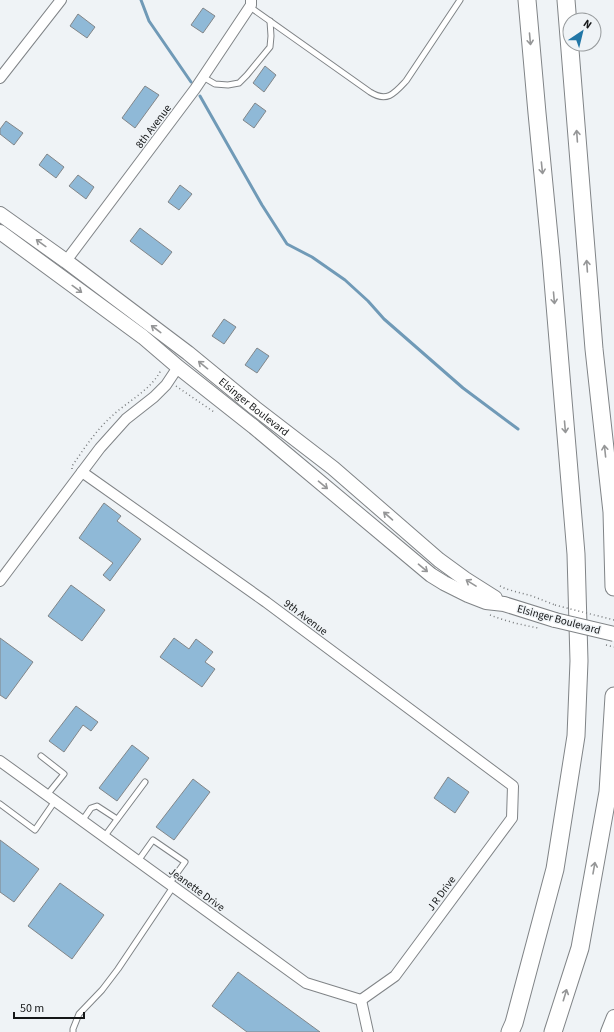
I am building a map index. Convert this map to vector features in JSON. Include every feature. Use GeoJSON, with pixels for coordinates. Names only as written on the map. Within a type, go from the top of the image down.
{"type":"FeatureCollection","features":[{"type":"Feature","properties":{"kind":"highway"},"geometry":{"type":"LineString","coordinates":[[510,1032],[514,1023],[554,869],[576,736],[579,661],[576,554],[551,257],[527,0]]}},
{"type":"Feature","properties":{"kind":"highway"},"geometry":{"type":"LineString","coordinates":[[566,0],[594,349],[612,512],[614,587]]}},
{"type":"Feature","properties":{"kind":"highway"},"geometry":{"type":"LineString","coordinates":[[554,1032],[580,948],[607,800],[614,696]]}},
{"type":"Feature","properties":{"kind":"street"},"geometry":{"type":"LineString","coordinates":[[0,78],[61,0]]}},
{"type":"Feature","properties":{"kind":"street","name":"8th Avenue"},"geometry":{"type":"LineString","coordinates":[[66,261],[195,89],[251,3]]}},
{"type":"Feature","properties":{"kind":"street","name":"Elsinger Boulevard"},"geometry":{"type":"LineString","coordinates":[[0,214],[66,261],[188,353],[255,408],[333,468],[439,560],[504,604]]}},
{"type":"Feature","properties":{"kind":"street","name":"Elsinger Boulevard"},"geometry":{"type":"LineString","coordinates":[[0,232],[143,337],[431,575],[468,595],[486,602],[504,604],[555,620],[614,634]]}},
{"type":"Feature","properties":{"kind":"street"},"geometry":{"type":"LineString","coordinates":[[0,581],[100,448],[126,419],[154,397],[166,385],[188,353]]}},
{"type":"Feature","properties":{"kind":"street"},"geometry":{"type":"LineString","coordinates":[[254,428],[265,431],[273,436],[314,467],[333,468]]}},
{"type":"Feature","properties":{"kind":"street","name":"9th Avenue"},"geometry":{"type":"LineString","coordinates":[[82,472],[266,602],[513,786]]}},
{"type":"Feature","properties":{"kind":"street","name":"Jeanette Drive"},"geometry":{"type":"LineString","coordinates":[[0,761],[306,983],[362,1000]]}},
{"type":"Feature","properties":{"kind":"street","name":"J R Drive"},"geometry":{"type":"LineString","coordinates":[[362,1000],[395,976],[512,818],[513,786]]}},
{"type":"Feature","properties":{"kind":"street"},"geometry":{"type":"LineString","coordinates":[[362,1000],[368,1032]]}},
{"type":"Feature","properties":{"kind":"street"},"geometry":{"type":"LineString","coordinates":[[608,1032],[614,1017]]}},
{"type":"Feature","properties":{"kind":"lane"},"geometry":{"type":"LineString","coordinates":[[251,3],[270,22],[370,92],[383,98],[396,91],[406,81],[460,0]]}},
{"type":"Feature","properties":{"kind":"lane"},"geometry":{"type":"LineString","coordinates":[[203,77],[215,84],[228,85],[239,83],[270,47],[272,36],[270,22]]}},
{"type":"Feature","properties":{"kind":"lane"},"geometry":{"type":"LineString","coordinates":[[0,804],[35,830],[64,774],[41,756]]}},
{"type":"Feature","properties":{"kind":"lane"},"geometry":{"type":"LineString","coordinates":[[104,837],[145,782]]}},
{"type":"Feature","properties":{"kind":"lane"},"geometry":{"type":"LineString","coordinates":[[82,821],[92,808],[97,806],[117,819]]}},
{"type":"Feature","properties":{"kind":"lane"},"geometry":{"type":"LineString","coordinates":[[73,1032],[79,1014],[102,990],[118,969],[185,862],[153,840],[138,861]]}},
{"type":"Feature","properties":{"kind":"path"},"geometry":{"type":"LineString","coordinates":[[177,387],[216,412]]}},
{"type":"Feature","properties":{"kind":"path"},"geometry":{"type":"LineString","coordinates":[[495,584],[506,589],[555,604],[614,620]]}},
{"type":"Feature","properties":{"kind":"building"},"geometry":{"type":"Polygon","coordinates":[[[203,8],[215,16],[203,33],[191,25],[203,8]]]}},
{"type":"Feature","properties":{"kind":"building"},"geometry":{"type":"Polygon","coordinates":[[[78,14],[95,27],[87,38],[70,26],[78,14]]]}},
{"type":"Feature","properties":{"kind":"building"},"geometry":{"type":"Polygon","coordinates":[[[265,66],[276,75],[264,92],[253,83],[265,66]]]}},
{"type":"Feature","properties":{"kind":"building"},"geometry":{"type":"Polygon","coordinates":[[[145,86],[159,95],[135,128],[122,118],[145,86]]]}},
{"type":"Feature","properties":{"kind":"building"},"geometry":{"type":"Polygon","coordinates":[[[255,103],[266,111],[254,128],[243,120],[255,103]]]}},
{"type":"Feature","properties":{"kind":"building"},"geometry":{"type":"Polygon","coordinates":[[[6,121],[23,133],[14,145],[0,134],[0,129],[6,121]]]}},
{"type":"Feature","properties":{"kind":"building"},"geometry":{"type":"Polygon","coordinates":[[[47,154],[64,167],[56,178],[39,165],[47,154]]]}},
{"type":"Feature","properties":{"kind":"building"},"geometry":{"type":"Polygon","coordinates":[[[78,175],[94,187],[86,199],[69,186],[78,175]]]}},
{"type":"Feature","properties":{"kind":"building"},"geometry":{"type":"Polygon","coordinates":[[[180,185],[192,194],[179,210],[168,202],[180,185]]]}},
{"type":"Feature","properties":{"kind":"building"},"geometry":{"type":"Polygon","coordinates":[[[140,228],[172,252],[162,265],[130,241],[140,228]]]}},
{"type":"Feature","properties":{"kind":"building"},"geometry":{"type":"Polygon","coordinates":[[[224,319],[236,327],[224,344],[212,336],[224,319]]]}},
{"type":"Feature","properties":{"kind":"building"},"geometry":{"type":"Polygon","coordinates":[[[257,348],[269,356],[257,373],[245,365],[257,348]]]}},
{"type":"Feature","properties":{"kind":"building"},"geometry":{"type":"Polygon","coordinates":[[[104,503],[121,516],[117,521],[141,539],[110,581],[103,575],[113,563],[79,538],[104,503]]]}},
{"type":"Feature","properties":{"kind":"building"},"geometry":{"type":"Polygon","coordinates":[[[71,585],[105,610],[82,641],[48,616],[71,585]]]}},
{"type":"Feature","properties":{"kind":"building"},"geometry":{"type":"Polygon","coordinates":[[[0,638],[33,662],[6,699],[0,695],[0,638]]]}},
{"type":"Feature","properties":{"kind":"building"},"geometry":{"type":"Polygon","coordinates":[[[174,638],[189,649],[196,639],[213,652],[205,662],[215,669],[202,687],[160,657],[174,638]]]}},
{"type":"Feature","properties":{"kind":"building"},"geometry":{"type":"Polygon","coordinates":[[[76,706],[98,722],[91,731],[83,725],[64,752],[49,741],[76,706]]]}},
{"type":"Feature","properties":{"kind":"building"},"geometry":{"type":"Polygon","coordinates":[[[132,745],[149,758],[117,801],[99,788],[132,745]]]}},
{"type":"Feature","properties":{"kind":"building"},"geometry":{"type":"Polygon","coordinates":[[[448,777],[469,792],[455,813],[434,798],[448,777]]]}},
{"type":"Feature","properties":{"kind":"building"},"geometry":{"type":"Polygon","coordinates":[[[193,779],[210,792],[174,840],[156,827],[193,779]]]}},
{"type":"Feature","properties":{"kind":"building"},"geometry":{"type":"Polygon","coordinates":[[[0,840],[39,869],[14,902],[0,892],[0,840]]]}},
{"type":"Feature","properties":{"kind":"building"},"geometry":{"type":"Polygon","coordinates":[[[60,883],[104,915],[72,959],[28,926],[60,883]]]}},
{"type":"Feature","properties":{"kind":"building"},"geometry":{"type":"Polygon","coordinates":[[[238,972],[320,1032],[247,1032],[212,1006],[238,972]]]}},
{"type":"Feature","properties":{"kind":"waterway"},"geometry":{"type":"LineString","coordinates":[[141,0],[149,21],[191,82]]}},
{"type":"Feature","properties":{"kind":"waterway"},"geometry":{"type":"LineString","coordinates":[[200,96],[262,205],[287,244],[312,257],[345,280],[368,301],[384,319],[463,388],[518,429]]}}]}
